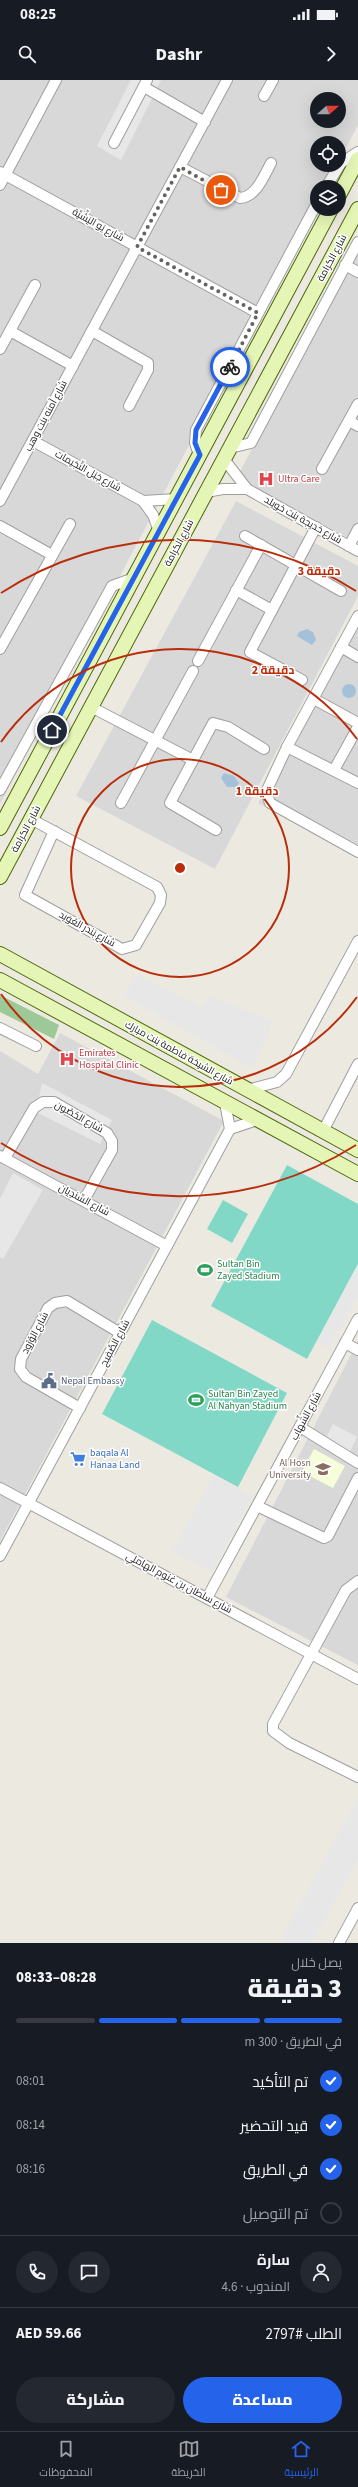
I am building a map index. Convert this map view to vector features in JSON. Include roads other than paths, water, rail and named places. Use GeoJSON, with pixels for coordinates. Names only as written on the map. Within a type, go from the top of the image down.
{"type":"FeatureCollection","features":[{"type":"Feature","properties":{"kind":"main road"},"geometry":{"type":"LineString","coordinates":[[346,181],[358,159]]}},
{"type":"Feature","properties":{"kind":"main road","name":"شارع الكرامة"},"geometry":{"type":"LineString","coordinates":[[0,877],[358,209]]}},
{"type":"Feature","properties":{"kind":"main road"},"geometry":{"type":"LineString","coordinates":[[0,828],[327,216]]}},
{"type":"Feature","properties":{"kind":"main road"},"geometry":{"type":"LineString","coordinates":[[0,945],[13,954],[22,966]]}},
{"type":"Feature","properties":{"kind":"main road","name":"شارع الشيخة فاطمة بنت مبارك"},"geometry":{"type":"LineString","coordinates":[[0,954],[358,1150]]}},
{"type":"Feature","properties":{"kind":"main road"},"geometry":{"type":"LineString","coordinates":[[0,980],[358,1174]]}},
{"type":"Feature","properties":{"kind":"street"},"geometry":{"type":"LineString","coordinates":[[0,185],[3,173],[56,80]]}},
{"type":"Feature","properties":{"kind":"street","name":"شارع آمنه بنت وهب"},"geometry":{"type":"LineString","coordinates":[[0,501],[3,489],[32,441],[227,80]]}},
{"type":"Feature","properties":{"kind":"street"},"geometry":{"type":"LineString","coordinates":[[264,96],[273,80]]}},
{"type":"Feature","properties":{"kind":"street"},"geometry":{"type":"LineString","coordinates":[[114,143],[146,83],[205,122]]}},
{"type":"Feature","properties":{"kind":"street"},"geometry":{"type":"LineString","coordinates":[[330,180],[341,163],[358,152]]}},
{"type":"Feature","properties":{"kind":"street"},"geometry":{"type":"LineString","coordinates":[[180,167],[234,197],[246,198],[254,191],[271,163]]}},
{"type":"Feature","properties":{"kind":"street","name":"شارع يَو اليَشِّيَّة"},"geometry":{"type":"LineString","coordinates":[[3,173],[258,313]]}},
{"type":"Feature","properties":{"kind":"street"},"geometry":{"type":"LineString","coordinates":[[200,455],[195,443],[196,430],[310,216]]}},
{"type":"Feature","properties":{"kind":"street"},"geometry":{"type":"LineString","coordinates":[[227,453],[251,443],[358,242]]}},
{"type":"Feature","properties":{"kind":"street"},"geometry":{"type":"LineString","coordinates":[[345,265],[358,272]]}},
{"type":"Feature","properties":{"kind":"street"},"geometry":{"type":"LineString","coordinates":[[0,349],[34,285]]}},
{"type":"Feature","properties":{"kind":"street"},"geometry":{"type":"LineString","coordinates":[[10,331],[73,366]]}},
{"type":"Feature","properties":{"kind":"street"},"geometry":{"type":"LineString","coordinates":[[92,331],[148,363],[148,370],[129,406]]}},
{"type":"Feature","properties":{"kind":"street"},"geometry":{"type":"LineString","coordinates":[[322,470],[353,423],[358,404]]}},
{"type":"Feature","properties":{"kind":"street","name":"شارع جَبَل النِّجَيمات"},"geometry":{"type":"LineString","coordinates":[[32,441],[143,501],[153,515],[159,531]]}},
{"type":"Feature","properties":{"kind":"street","name":"شارع خديجة بنت خويلد"},"geometry":{"type":"LineString","coordinates":[[227,453],[247,489]]}},
{"type":"Feature","properties":{"kind":"street","name":"شارع خديجة بنت خويلد"},"geometry":{"type":"LineString","coordinates":[[206,492],[223,489],[247,489],[354,548]]}},
{"type":"Feature","properties":{"kind":"street"},"geometry":{"type":"LineString","coordinates":[[143,501],[176,499]]}},
{"type":"Feature","properties":{"kind":"street"},"geometry":{"type":"LineString","coordinates":[[0,649],[70,524]]}},
{"type":"Feature","properties":{"kind":"street"},"geometry":{"type":"LineString","coordinates":[[0,526],[52,555]]}},
{"type":"Feature","properties":{"kind":"street"},"geometry":{"type":"LineString","coordinates":[[302,680],[250,652],[316,527]]}},
{"type":"Feature","properties":{"kind":"street"},"geometry":{"type":"LineString","coordinates":[[354,548],[358,529]]}},
{"type":"Feature","properties":{"kind":"street"},"geometry":{"type":"LineString","coordinates":[[244,536],[296,564],[341,591]]}},
{"type":"Feature","properties":{"kind":"street"},"geometry":{"type":"LineString","coordinates":[[198,661],[261,545]]}},
{"type":"Feature","properties":{"kind":"street"},"geometry":{"type":"LineString","coordinates":[[0,790],[112,586],[134,578]]}},
{"type":"Feature","properties":{"kind":"street"},"geometry":{"type":"LineString","coordinates":[[236,590],[272,610]]}},
{"type":"Feature","properties":{"kind":"street"},"geometry":{"type":"LineString","coordinates":[[357,620],[287,747],[266,792],[266,798],[270,803],[358,852]]}},
{"type":"Feature","properties":{"kind":"street"},"geometry":{"type":"LineString","coordinates":[[341,648],[358,657]]}},
{"type":"Feature","properties":{"kind":"street"},"geometry":{"type":"LineString","coordinates":[[121,803],[193,670]]}},
{"type":"Feature","properties":{"kind":"street"},"geometry":{"type":"LineString","coordinates":[[314,699],[358,723]]}},
{"type":"Feature","properties":{"kind":"street"},"geometry":{"type":"LineString","coordinates":[[91,707],[193,760]]}},
{"type":"Feature","properties":{"kind":"street"},"geometry":{"type":"LineString","coordinates":[[216,830],[170,803],[213,723],[228,727],[264,749]]}},
{"type":"Feature","properties":{"kind":"street"},"geometry":{"type":"LineString","coordinates":[[334,770],[358,727]]}},
{"type":"Feature","properties":{"kind":"street"},"geometry":{"type":"LineString","coordinates":[[287,747],[358,783]]}},
{"type":"Feature","properties":{"kind":"street","name":"شارع بَندر العُوَيد"},"geometry":{"type":"LineString","coordinates":[[32,819],[157,887],[161,895],[160,903],[136,945],[122,949],[25,895],[54,831]]}},
{"type":"Feature","properties":{"kind":"street"},"geometry":{"type":"LineString","coordinates":[[247,1090],[277,1082],[286,1074],[358,941]]}},
{"type":"Feature","properties":{"kind":"street"},"geometry":{"type":"LineString","coordinates":[[0,1028],[36,1046]]}},
{"type":"Feature","properties":{"kind":"street"},"geometry":{"type":"LineString","coordinates":[[323,1131],[358,1064]]}},
{"type":"Feature","properties":{"kind":"street","name":"شارع الحُصُون"},"geometry":{"type":"LineString","coordinates":[[2,1157],[34,1108],[43,1102],[54,1102],[107,1133],[112,1141],[112,1150],[84,1200]]}},
{"type":"Feature","properties":{"kind":"street"},"geometry":{"type":"LineString","coordinates":[[225,1103],[230,1129],[257,1120]]}},
{"type":"Feature","properties":{"kind":"street","name":"شارع الصَّفِيح"},"geometry":{"type":"LineString","coordinates":[[0,1556],[230,1129]]}},
{"type":"Feature","properties":{"kind":"street","name":"شارع السِّندِيان"},"geometry":{"type":"LineString","coordinates":[[2,1157],[167,1246]]}},
{"type":"Feature","properties":{"kind":"street","name":"شارع الوُرُود"},"geometry":{"type":"LineString","coordinates":[[80,1408],[26,1377],[20,1369],[21,1359],[48,1308],[56,1303],[67,1301],[120,1333]]}},
{"type":"Feature","properties":{"kind":"street","name":"شارع الشِّهاب"},"geometry":{"type":"LineString","coordinates":[[208,1598],[358,1319]]}},
{"type":"Feature","properties":{"kind":"street"},"geometry":{"type":"LineString","coordinates":[[345,1343],[358,1350]]}},
{"type":"Feature","properties":{"kind":"street"},"geometry":{"type":"LineString","coordinates":[[300,1427],[358,1463]]}},
{"type":"Feature","properties":{"kind":"street"},"geometry":{"type":"LineString","coordinates":[[257,1506],[324,1538],[328,1536],[358,1478]]}},
{"type":"Feature","properties":{"kind":"street","name":"شارع سلطان بن غنوم الهاملي"},"geometry":{"type":"LineString","coordinates":[[0,1488],[311,1652],[358,1679]]}},
{"type":"Feature","properties":{"kind":"street"},"geometry":{"type":"LineString","coordinates":[[358,1581],[346,1590],[273,1724],[273,1731],[289,1743],[358,1777]]}},
{"type":"Feature","properties":{"kind":"street"},"geometry":{"type":"LineString","coordinates":[[339,1943],[358,1908]]}},
{"type":"Feature","properties":{"kind":"place","name":"Ultra Care"},"geometry":{"type":"Point","coordinates":[266,479]}},
{"type":"Feature","properties":{"kind":"place","name":"Emirates Hospital Clinic"},"geometry":{"type":"Point","coordinates":[67,1059]}},
{"type":"Feature","properties":{"kind":"place","name":"Sultan Bin Zayed Stadium"},"geometry":{"type":"Point","coordinates":[205,1270]}},
{"type":"Feature","properties":{"kind":"place","name":"Nepal Embassy"},"geometry":{"type":"Point","coordinates":[49,1381]}},
{"type":"Feature","properties":{"kind":"place","name":"Sultan Bin Zayed Al Nahyan Stadium"},"geometry":{"type":"Point","coordinates":[196,1400]}},
{"type":"Feature","properties":{"kind":"place","name":"baqala Al Hanaa Land"},"geometry":{"type":"Point","coordinates":[78,1459]}},
{"type":"Feature","properties":{"kind":"place","name":"Al Hosn University"},"geometry":{"type":"Point","coordinates":[323,1469]}}]}
